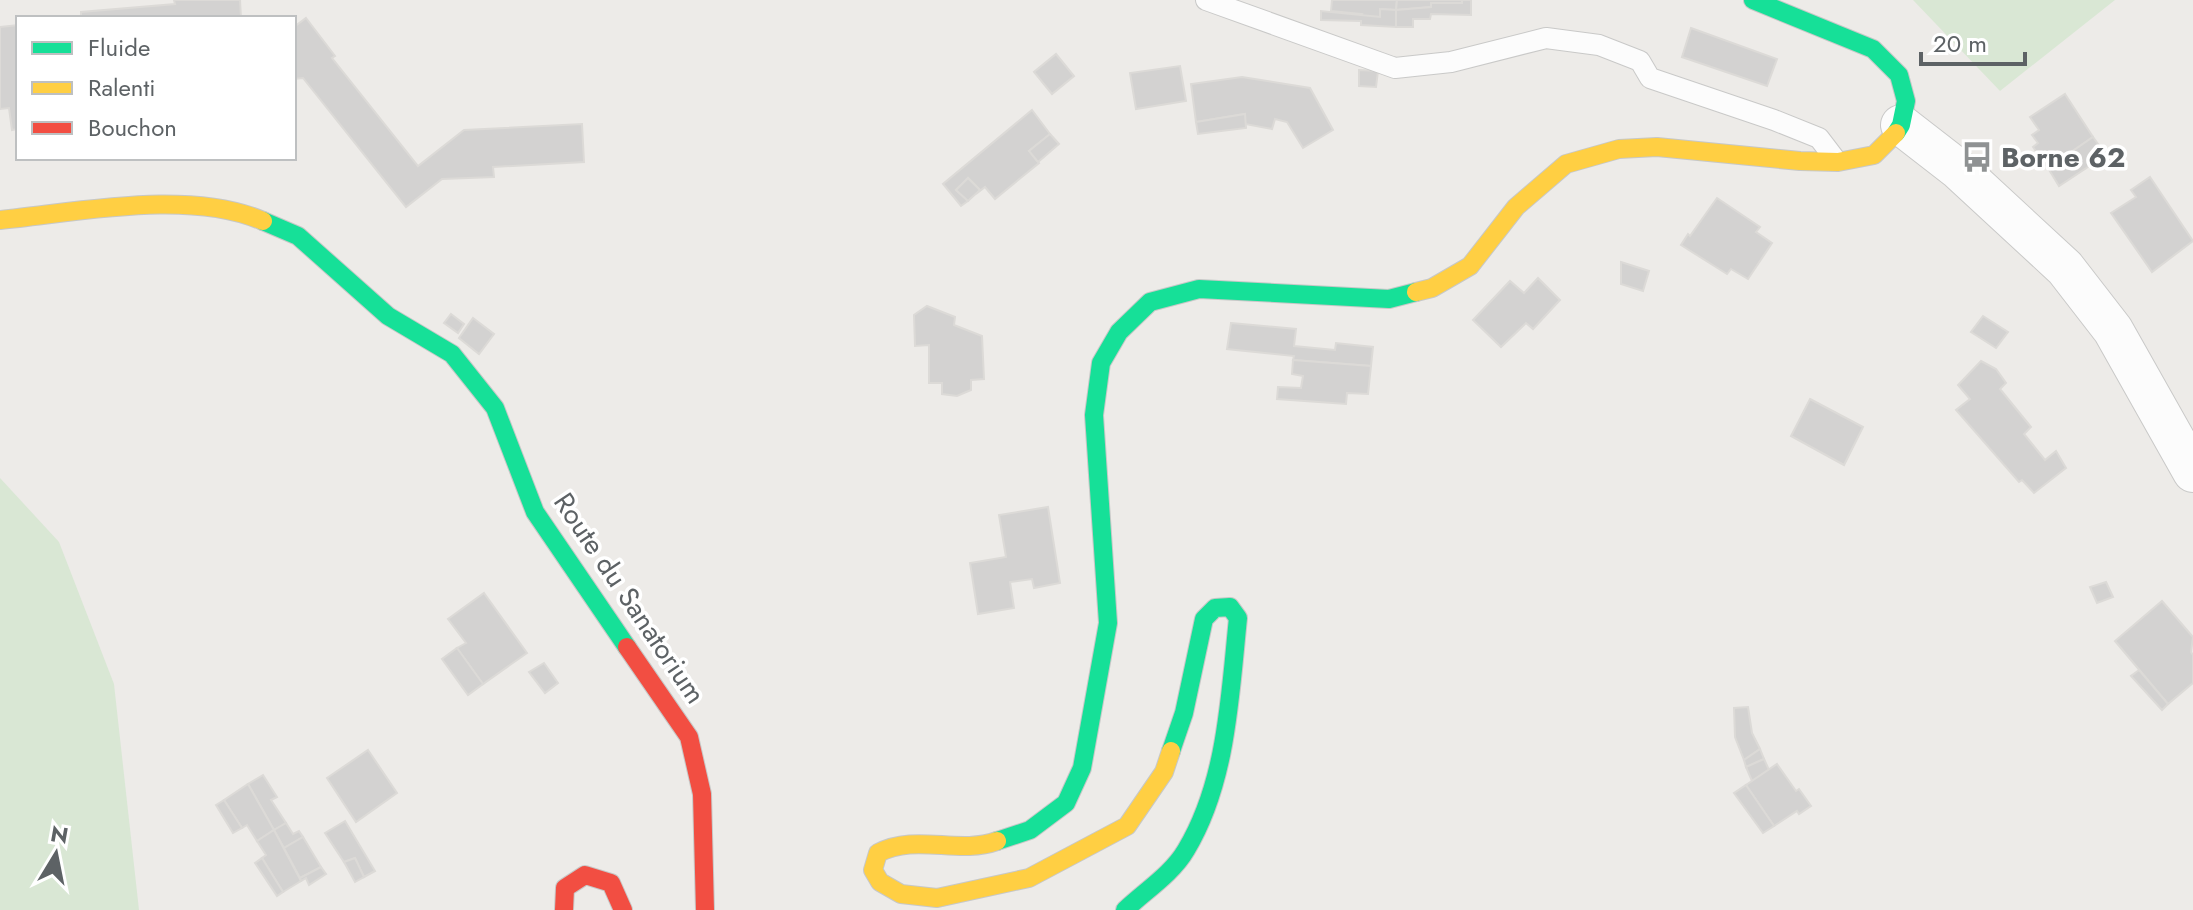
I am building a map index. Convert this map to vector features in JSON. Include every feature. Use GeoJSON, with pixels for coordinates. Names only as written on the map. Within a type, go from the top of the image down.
{"type":"FeatureCollection","features":[{"type":"Feature","properties":{"kind":"street"},"geometry":{"type":"LineString","coordinates":[[1125,910],[1185,852],[1210,796],[1228,708],[1238,618],[1230,607],[1211,609],[1204,619],[1184,713],[1164,772],[1127,826],[1029,878],[937,898],[901,894],[880,882],[873,870],[878,853],[891,846],[911,843],[981,847],[1030,830],[1066,803],[1082,768],[1108,623],[1094,415],[1101,363],[1119,332],[1150,302],[1199,289],[1389,299],[1432,288],[1470,266],[1516,207],[1566,164],[1619,149],[1657,147],[1838,162],[1874,155],[1901,125],[1906,101],[1899,75],[1873,49],[1753,0]]}},
{"type":"Feature","properties":{"kind":"street"},"geometry":{"type":"LineString","coordinates":[[1901,125],[1959,170],[2065,268],[2113,330],[2193,472]]}},
{"type":"Feature","properties":{"kind":"street","name":"Route du Sanatorium"},"geometry":{"type":"LineString","coordinates":[[0,220],[148,206],[200,205],[251,216],[298,236],[388,316],[452,354],[495,408],[535,512],[689,737],[702,794],[705,910]]}},
{"type":"Feature","properties":{"kind":"street"},"geometry":{"type":"LineString","coordinates":[[564,910],[565,888],[585,875],[611,883],[623,910]]}},
{"type":"Feature","properties":{"kind":"lane"},"geometry":{"type":"LineString","coordinates":[[1206,0],[1395,68],[1451,62],[1546,38],[1599,45],[1640,61],[1650,78],[1819,138],[1838,162]]}},
{"type":"Feature","properties":{"kind":"green space"},"geometry":{"type":"Polygon","coordinates":[[[1913,0],[2115,0],[2000,91],[1913,0]]]}},
{"type":"Feature","properties":{"kind":"green space"},"geometry":{"type":"Polygon","coordinates":[[[0,478],[59,542],[114,684],[139,910],[0,910],[0,478]]]}},
{"type":"Feature","properties":{"kind":"building"},"geometry":{"type":"Polygon","coordinates":[[[174,0],[240,0],[241,16],[81,16],[81,12],[175,4],[174,0]]]}},
{"type":"Feature","properties":{"kind":"building"},"geometry":{"type":"Polygon","coordinates":[[[1332,0],[1397,0],[1396,10],[1380,9],[1380,17],[1331,11],[1332,0]]]}},
{"type":"Feature","properties":{"kind":"building"},"geometry":{"type":"Polygon","coordinates":[[[1397,0],[1462,0],[1462,3],[1431,3],[1431,7],[1396,10],[1397,0]]]}},
{"type":"Feature","properties":{"kind":"building"},"geometry":{"type":"Polygon","coordinates":[[[1462,0],[1471,0],[1471,15],[1431,14],[1430,19],[1413,19],[1413,27],[1396,27],[1396,10],[1431,7],[1431,3],[1462,3],[1462,0]]]}},
{"type":"Feature","properties":{"kind":"building"},"geometry":{"type":"Polygon","coordinates":[[[1380,9],[1396,10],[1396,27],[1361,25],[1361,21],[1321,20],[1321,11],[1380,17],[1380,9]]]}},
{"type":"Feature","properties":{"kind":"building"},"geometry":{"type":"Polygon","coordinates":[[[306,18],[335,56],[332,58],[418,166],[464,130],[582,124],[584,162],[493,167],[494,177],[442,179],[406,207],[303,78],[296,79],[296,26],[306,18]]]}},
{"type":"Feature","properties":{"kind":"building"},"geometry":{"type":"Polygon","coordinates":[[[16,25],[16,129],[12,130],[9,108],[0,109],[0,27],[16,25]]]}},
{"type":"Feature","properties":{"kind":"building"},"geometry":{"type":"Polygon","coordinates":[[[1691,28],[1777,59],[1767,86],[1682,57],[1691,28]]]}},
{"type":"Feature","properties":{"kind":"building"},"geometry":{"type":"Polygon","coordinates":[[[1056,54],[1074,76],[1052,94],[1034,72],[1056,54]]]}},
{"type":"Feature","properties":{"kind":"building"},"geometry":{"type":"Polygon","coordinates":[[[1180,66],[1186,101],[1136,109],[1130,73],[1180,66]]]}},
{"type":"Feature","properties":{"kind":"building"},"geometry":{"type":"Polygon","coordinates":[[[1359,70],[1378,71],[1376,87],[1359,86],[1359,70]]]}},
{"type":"Feature","properties":{"kind":"building"},"geometry":{"type":"Polygon","coordinates":[[[1242,77],[1310,88],[1333,130],[1303,148],[1287,122],[1275,119],[1272,129],[1245,124],[1245,114],[1196,122],[1191,84],[1242,77]]]}},
{"type":"Feature","properties":{"kind":"building"},"geometry":{"type":"Polygon","coordinates":[[[2065,94],[2093,137],[2048,168],[2033,147],[2038,143],[2032,135],[2039,130],[2030,117],[2065,94]]]}},
{"type":"Feature","properties":{"kind":"building"},"geometry":{"type":"Polygon","coordinates":[[[1032,110],[1050,134],[1029,151],[1039,163],[995,199],[985,187],[976,194],[980,190],[968,178],[956,190],[968,201],[961,206],[943,184],[1032,110]]]}},
{"type":"Feature","properties":{"kind":"building"},"geometry":{"type":"Polygon","coordinates":[[[1245,114],[1246,128],[1198,134],[1196,122],[1245,114]]]}},
{"type":"Feature","properties":{"kind":"building"},"geometry":{"type":"Polygon","coordinates":[[[1050,134],[1059,144],[1038,162],[1029,151],[1050,134]]]}},
{"type":"Feature","properties":{"kind":"building"},"geometry":{"type":"Polygon","coordinates":[[[2093,137],[2106,155],[2059,186],[2048,168],[2093,137]]]}},
{"type":"Feature","properties":{"kind":"building"},"geometry":{"type":"Polygon","coordinates":[[[2150,177],[2193,241],[2152,272],[2111,213],[2136,197],[2131,190],[2150,177]]]}},
{"type":"Feature","properties":{"kind":"building"},"geometry":{"type":"Polygon","coordinates":[[[968,178],[980,190],[968,201],[956,190],[968,178]]]}},
{"type":"Feature","properties":{"kind":"building"},"geometry":{"type":"Polygon","coordinates":[[[1717,198],[1760,227],[1756,232],[1772,243],[1748,279],[1731,269],[1727,274],[1681,245],[1717,198]]]}},
{"type":"Feature","properties":{"kind":"building"},"geometry":{"type":"Polygon","coordinates":[[[1621,262],[1649,271],[1643,291],[1621,284],[1621,262]]]}},
{"type":"Feature","properties":{"kind":"building"},"geometry":{"type":"Polygon","coordinates":[[[1538,278],[1560,300],[1533,329],[1526,323],[1501,347],[1473,320],[1510,281],[1524,293],[1538,278]]]}},
{"type":"Feature","properties":{"kind":"building"},"geometry":{"type":"Polygon","coordinates":[[[927,306],[955,317],[954,325],[982,336],[984,379],[971,380],[971,390],[957,396],[942,394],[942,383],[929,383],[929,345],[915,346],[914,315],[927,306]]]}},
{"type":"Feature","properties":{"kind":"building"},"geometry":{"type":"Polygon","coordinates":[[[451,314],[464,324],[458,333],[444,323],[451,314]]]}},
{"type":"Feature","properties":{"kind":"building"},"geometry":{"type":"Polygon","coordinates":[[[1983,316],[2008,332],[1996,348],[1971,332],[1983,316]]]}},
{"type":"Feature","properties":{"kind":"building"},"geometry":{"type":"Polygon","coordinates":[[[473,318],[494,334],[479,354],[459,338],[473,318]]]}},
{"type":"Feature","properties":{"kind":"building"},"geometry":{"type":"Polygon","coordinates":[[[1231,323],[1296,329],[1294,346],[1335,350],[1336,343],[1373,347],[1371,366],[1293,360],[1294,356],[1227,349],[1231,323]]]}},
{"type":"Feature","properties":{"kind":"building"},"geometry":{"type":"Polygon","coordinates":[[[1293,360],[1371,366],[1368,394],[1347,393],[1346,404],[1277,399],[1278,387],[1301,388],[1303,376],[1292,374],[1293,360]]]}},
{"type":"Feature","properties":{"kind":"building"},"geometry":{"type":"Polygon","coordinates":[[[1981,361],[1996,369],[2006,383],[2000,389],[2031,427],[2024,434],[2045,460],[2056,451],[2066,468],[2034,493],[2022,480],[2019,482],[1956,410],[1970,399],[1958,385],[1981,361]]]}},
{"type":"Feature","properties":{"kind":"building"},"geometry":{"type":"Polygon","coordinates":[[[1810,399],[1863,427],[1844,465],[1791,436],[1810,399]]]}},
{"type":"Feature","properties":{"kind":"building"},"geometry":{"type":"Polygon","coordinates":[[[1048,507],[1060,583],[1034,588],[1032,579],[1010,582],[1014,608],[978,614],[970,563],[1006,557],[999,515],[1048,507]]]}},
{"type":"Feature","properties":{"kind":"building"},"geometry":{"type":"Polygon","coordinates":[[[2106,582],[2113,597],[2097,603],[2090,587],[2106,582]]]}},
{"type":"Feature","properties":{"kind":"building"},"geometry":{"type":"Polygon","coordinates":[[[484,593],[527,653],[483,684],[457,648],[466,643],[448,619],[484,593]]]}},
{"type":"Feature","properties":{"kind":"building"},"geometry":{"type":"Polygon","coordinates":[[[2162,601],[2193,637],[2193,683],[2168,704],[2115,641],[2162,601]]]}},
{"type":"Feature","properties":{"kind":"building"},"geometry":{"type":"Polygon","coordinates":[[[457,648],[483,684],[468,695],[442,659],[457,648]]]}},
{"type":"Feature","properties":{"kind":"building"},"geometry":{"type":"Polygon","coordinates":[[[544,663],[558,683],[545,693],[529,672],[544,663]]]}},
{"type":"Feature","properties":{"kind":"building"},"geometry":{"type":"Polygon","coordinates":[[[2139,670],[2168,704],[2162,710],[2131,676],[2139,670]]]}},
{"type":"Feature","properties":{"kind":"building"},"geometry":{"type":"Polygon","coordinates":[[[1748,707],[1752,733],[1760,749],[1744,760],[1735,737],[1734,708],[1748,707]]]}},
{"type":"Feature","properties":{"kind":"building"},"geometry":{"type":"Polygon","coordinates":[[[1760,749],[1764,759],[1746,767],[1744,760],[1760,749]]]}},
{"type":"Feature","properties":{"kind":"building"},"geometry":{"type":"Polygon","coordinates":[[[368,750],[397,793],[356,822],[327,778],[368,750]]]}},
{"type":"Feature","properties":{"kind":"building"},"geometry":{"type":"Polygon","coordinates":[[[1764,759],[1769,770],[1752,781],[1746,767],[1764,759]]]}},
{"type":"Feature","properties":{"kind":"building"},"geometry":{"type":"Polygon","coordinates":[[[1777,764],[1811,806],[1774,826],[1746,785],[1777,764]]]}},
{"type":"Feature","properties":{"kind":"building"},"geometry":{"type":"Polygon","coordinates":[[[263,775],[277,797],[271,800],[286,823],[274,830],[248,784],[263,775]]]}},
{"type":"Feature","properties":{"kind":"building"},"geometry":{"type":"Polygon","coordinates":[[[248,784],[274,830],[257,841],[247,825],[242,828],[224,800],[248,784]]]}},
{"type":"Feature","properties":{"kind":"building"},"geometry":{"type":"Polygon","coordinates":[[[1746,785],[1774,826],[1763,833],[1734,793],[1746,785]]]}},
{"type":"Feature","properties":{"kind":"building"},"geometry":{"type":"Polygon","coordinates":[[[224,800],[242,828],[233,833],[216,805],[224,800]]]}},
{"type":"Feature","properties":{"kind":"building"},"geometry":{"type":"Polygon","coordinates":[[[345,821],[375,871],[364,877],[355,858],[344,862],[325,833],[345,821]]]}},
{"type":"Feature","properties":{"kind":"building"},"geometry":{"type":"Polygon","coordinates":[[[286,823],[293,834],[299,831],[303,837],[284,848],[274,830],[286,823]]]}},
{"type":"Feature","properties":{"kind":"building"},"geometry":{"type":"Polygon","coordinates":[[[274,830],[301,881],[283,892],[262,858],[266,855],[257,841],[274,830]]]}},
{"type":"Feature","properties":{"kind":"building"},"geometry":{"type":"Polygon","coordinates":[[[303,837],[321,867],[300,878],[284,848],[303,837]]]}},
{"type":"Feature","properties":{"kind":"building"},"geometry":{"type":"Polygon","coordinates":[[[262,858],[283,892],[277,896],[255,863],[262,858]]]}},
{"type":"Feature","properties":{"kind":"building"},"geometry":{"type":"Polygon","coordinates":[[[355,858],[364,877],[355,882],[344,862],[355,858]]]}},
{"type":"Feature","properties":{"kind":"building"},"geometry":{"type":"Polygon","coordinates":[[[321,867],[326,874],[309,885],[306,878],[301,881],[300,878],[321,867]]]}},
{"type":"Feature","properties":{"kind":"traffic: fast"},"geometry":{"type":"LineString","coordinates":[[1753,0],[1873,49],[1899,75],[1906,101],[1896,133]]}},
{"type":"Feature","properties":{"kind":"traffic: fast"},"geometry":{"type":"LineString","coordinates":[[263,221],[298,236],[388,316],[452,354],[495,408],[535,512],[627,647]]}},
{"type":"Feature","properties":{"kind":"traffic: fast"},"geometry":{"type":"LineString","coordinates":[[997,841],[1030,830],[1066,803],[1082,768],[1108,623],[1094,415],[1101,363],[1119,332],[1150,302],[1199,289],[1389,299],[1416,292]]}},
{"type":"Feature","properties":{"kind":"traffic: fast"},"geometry":{"type":"LineString","coordinates":[[1125,910],[1180,859],[1200,824],[1210,796],[1224,737],[1232,677],[1238,618],[1230,607],[1215,608],[1204,619],[1184,713],[1171,751]]}},
{"type":"Feature","properties":{"kind":"traffic: slow"},"geometry":{"type":"LineString","coordinates":[[1416,292],[1432,288],[1470,266],[1516,207],[1566,164],[1619,149],[1657,147],[1838,162],[1874,155],[1896,133]]}},
{"type":"Feature","properties":{"kind":"traffic: slow"},"geometry":{"type":"LineString","coordinates":[[0,220],[99,208],[168,205],[234,211],[263,221]]}},
{"type":"Feature","properties":{"kind":"traffic: slow"},"geometry":{"type":"LineString","coordinates":[[997,841],[967,846],[922,844],[892,847],[878,853],[873,870],[880,882],[901,894],[937,898],[1029,878],[1127,826],[1164,772],[1171,751]]}},
{"type":"Feature","properties":{"kind":"traffic: jam"},"geometry":{"type":"LineString","coordinates":[[627,647],[689,737],[702,794],[705,910]]}},
{"type":"Feature","properties":{"kind":"traffic: jam"},"geometry":{"type":"LineString","coordinates":[[564,910],[565,888],[585,875],[611,883],[623,910]]}},
{"type":"Feature","properties":{"kind":"place","name":"Borne 62"},"geometry":{"type":"Point","coordinates":[1977,157]}}]}
